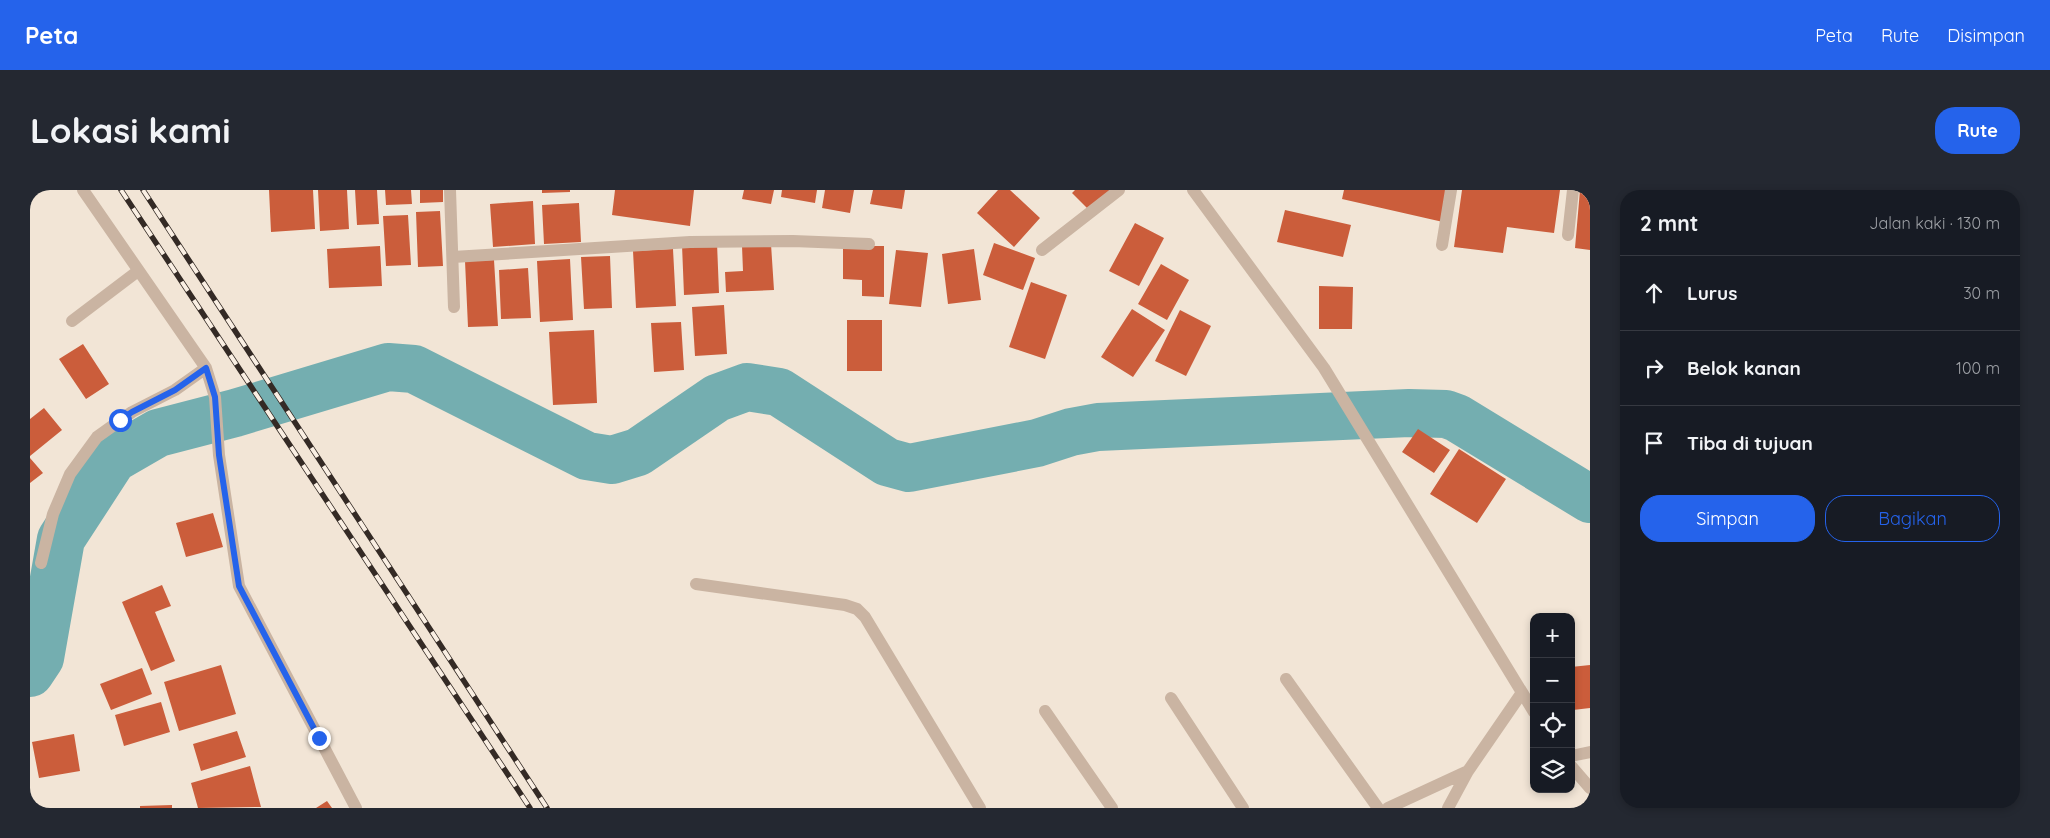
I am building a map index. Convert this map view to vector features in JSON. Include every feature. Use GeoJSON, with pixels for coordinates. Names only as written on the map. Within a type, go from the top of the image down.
{"type":"FeatureCollection","features":[{"type":"Feature","properties":{"kind":"street"},"geometry":{"type":"LineString","coordinates":[[83,190],[206,368],[215,397],[219,455],[239,586],[356,808]]}},
{"type":"Feature","properties":{"kind":"street"},"geometry":{"type":"LineString","coordinates":[[450,190],[454,307]]}},
{"type":"Feature","properties":{"kind":"street"},"geometry":{"type":"LineString","coordinates":[[1042,250],[1119,190]]}},
{"type":"Feature","properties":{"kind":"street"},"geometry":{"type":"LineString","coordinates":[[1193,190],[1324,368],[1530,706]]}},
{"type":"Feature","properties":{"kind":"street"},"geometry":{"type":"LineString","coordinates":[[1442,245],[1451,190]]}},
{"type":"Feature","properties":{"kind":"street"},"geometry":{"type":"LineString","coordinates":[[1568,235],[1573,190]]}},
{"type":"Feature","properties":{"kind":"street"},"geometry":{"type":"LineString","coordinates":[[453,257],[690,242],[793,241],[869,244]]}},
{"type":"Feature","properties":{"kind":"street"},"geometry":{"type":"LineString","coordinates":[[72,321],[138,271]]}},
{"type":"Feature","properties":{"kind":"street"},"geometry":{"type":"LineString","coordinates":[[41,563],[56,506],[70,474],[97,437],[132,412],[175,390],[206,368]]}},
{"type":"Feature","properties":{"kind":"street"},"geometry":{"type":"LineString","coordinates":[[696,584],[845,605],[857,609],[865,617],[980,808]]}},
{"type":"Feature","properties":{"kind":"street"},"geometry":{"type":"LineString","coordinates":[[1286,678],[1378,808]]}},
{"type":"Feature","properties":{"kind":"street"},"geometry":{"type":"LineString","coordinates":[[1448,808],[1468,771],[1521,694]]}},
{"type":"Feature","properties":{"kind":"street"},"geometry":{"type":"LineString","coordinates":[[1171,698],[1243,808]]}},
{"type":"Feature","properties":{"kind":"street"},"geometry":{"type":"LineString","coordinates":[[1045,711],[1112,808]]}},
{"type":"Feature","properties":{"kind":"street"},"geometry":{"type":"LineString","coordinates":[[1575,755],[1590,752]]}},
{"type":"Feature","properties":{"kind":"street"},"geometry":{"type":"LineString","coordinates":[[1388,808],[1468,771]]}},
{"type":"Feature","properties":{"kind":"street"},"geometry":{"type":"LineString","coordinates":[[1575,771],[1590,788]]}},
{"type":"Feature","properties":{"kind":"building"},"geometry":{"type":"Polygon","coordinates":[[[269,190],[313,190],[315,229],[271,232],[269,190]]]}},
{"type":"Feature","properties":{"kind":"building"},"geometry":{"type":"Polygon","coordinates":[[[318,190],[347,190],[349,229],[320,231],[318,190]]]}},
{"type":"Feature","properties":{"kind":"building"},"geometry":{"type":"Polygon","coordinates":[[[355,190],[377,190],[379,224],[357,225],[355,190]]]}},
{"type":"Feature","properties":{"kind":"building"},"geometry":{"type":"Polygon","coordinates":[[[385,190],[411,190],[412,204],[386,205],[385,190]]]}},
{"type":"Feature","properties":{"kind":"building"},"geometry":{"type":"Polygon","coordinates":[[[420,190],[443,190],[443,202],[420,203],[420,190]]]}},
{"type":"Feature","properties":{"kind":"building"},"geometry":{"type":"Polygon","coordinates":[[[542,190],[570,190],[570,192],[542,193],[542,190]]]}},
{"type":"Feature","properties":{"kind":"building"},"geometry":{"type":"Polygon","coordinates":[[[615,190],[694,190],[690,226],[612,215],[615,190]]]}},
{"type":"Feature","properties":{"kind":"building"},"geometry":{"type":"Polygon","coordinates":[[[744,190],[774,190],[771,204],[742,199],[744,190]]]}},
{"type":"Feature","properties":{"kind":"building"},"geometry":{"type":"Polygon","coordinates":[[[782,190],[817,190],[815,203],[781,197],[782,190]]]}},
{"type":"Feature","properties":{"kind":"building"},"geometry":{"type":"Polygon","coordinates":[[[825,190],[854,190],[850,213],[822,208],[825,190]]]}},
{"type":"Feature","properties":{"kind":"building"},"geometry":{"type":"Polygon","coordinates":[[[873,190],[905,190],[902,209],[870,204],[873,190]]]}},
{"type":"Feature","properties":{"kind":"building"},"geometry":{"type":"Polygon","coordinates":[[[998,190],[1010,190],[1040,218],[1014,247],[977,213],[998,190]]]}},
{"type":"Feature","properties":{"kind":"building"},"geometry":{"type":"Polygon","coordinates":[[[1075,190],[1110,190],[1089,210],[1072,193],[1075,190]]]}},
{"type":"Feature","properties":{"kind":"building"},"geometry":{"type":"Polygon","coordinates":[[[1344,190],[1451,190],[1443,222],[1342,199],[1344,190]]]}},
{"type":"Feature","properties":{"kind":"building"},"geometry":{"type":"Polygon","coordinates":[[[1462,190],[1560,190],[1554,233],[1507,227],[1503,253],[1454,247],[1462,190]]]}},
{"type":"Feature","properties":{"kind":"building"},"geometry":{"type":"Polygon","coordinates":[[[1580,190],[1590,190],[1590,250],[1575,248],[1580,190]]]}},
{"type":"Feature","properties":{"kind":"building"},"geometry":{"type":"Polygon","coordinates":[[[533,201],[535,244],[493,247],[490,204],[533,201]]]}},
{"type":"Feature","properties":{"kind":"building"},"geometry":{"type":"Polygon","coordinates":[[[579,203],[581,242],[544,244],[542,205],[579,203]]]}},
{"type":"Feature","properties":{"kind":"building"},"geometry":{"type":"Polygon","coordinates":[[[1285,210],[1351,225],[1343,257],[1277,242],[1285,210]]]}},
{"type":"Feature","properties":{"kind":"building"},"geometry":{"type":"Polygon","coordinates":[[[440,211],[443,266],[418,267],[416,212],[440,211]]]}},
{"type":"Feature","properties":{"kind":"building"},"geometry":{"type":"Polygon","coordinates":[[[408,215],[411,265],[386,266],[383,216],[408,215]]]}},
{"type":"Feature","properties":{"kind":"building"},"geometry":{"type":"Polygon","coordinates":[[[1135,223],[1164,238],[1139,286],[1109,271],[1135,223]]]}},
{"type":"Feature","properties":{"kind":"building"},"geometry":{"type":"Polygon","coordinates":[[[717,243],[719,293],[684,295],[682,245],[717,243]]]}},
{"type":"Feature","properties":{"kind":"building"},"geometry":{"type":"Polygon","coordinates":[[[994,243],[1035,258],[1023,290],[983,275],[994,243]]]}},
{"type":"Feature","properties":{"kind":"building"},"geometry":{"type":"Polygon","coordinates":[[[771,244],[774,290],[726,292],[725,272],[743,271],[742,246],[771,244]]]}},
{"type":"Feature","properties":{"kind":"building"},"geometry":{"type":"Polygon","coordinates":[[[380,246],[382,286],[329,288],[327,249],[380,246]]]}},
{"type":"Feature","properties":{"kind":"building"},"geometry":{"type":"Polygon","coordinates":[[[843,246],[884,246],[884,297],[862,296],[862,280],[843,279],[843,246]]]}},
{"type":"Feature","properties":{"kind":"building"},"geometry":{"type":"Polygon","coordinates":[[[673,249],[676,306],[636,308],[633,251],[673,249]]]}},
{"type":"Feature","properties":{"kind":"building"},"geometry":{"type":"Polygon","coordinates":[[[974,249],[981,300],[948,304],[942,254],[974,249]]]}},
{"type":"Feature","properties":{"kind":"building"},"geometry":{"type":"Polygon","coordinates":[[[896,250],[928,253],[921,307],[889,304],[896,250]]]}},
{"type":"Feature","properties":{"kind":"building"},"geometry":{"type":"Polygon","coordinates":[[[610,256],[612,308],[584,309],[581,257],[610,256]]]}},
{"type":"Feature","properties":{"kind":"building"},"geometry":{"type":"Polygon","coordinates":[[[570,259],[573,320],[540,322],[537,261],[570,259]]]}},
{"type":"Feature","properties":{"kind":"building"},"geometry":{"type":"Polygon","coordinates":[[[494,260],[498,326],[468,327],[465,261],[494,260]]]}},
{"type":"Feature","properties":{"kind":"building"},"geometry":{"type":"Polygon","coordinates":[[[1161,264],[1189,280],[1167,320],[1138,304],[1161,264]]]}},
{"type":"Feature","properties":{"kind":"building"},"geometry":{"type":"Polygon","coordinates":[[[528,268],[531,318],[501,319],[499,270],[528,268]]]}},
{"type":"Feature","properties":{"kind":"building"},"geometry":{"type":"Polygon","coordinates":[[[1031,282],[1067,295],[1045,359],[1009,347],[1031,282]]]}},
{"type":"Feature","properties":{"kind":"building"},"geometry":{"type":"Polygon","coordinates":[[[1319,286],[1353,287],[1352,329],[1319,329],[1319,286]]]}},
{"type":"Feature","properties":{"kind":"building"},"geometry":{"type":"Polygon","coordinates":[[[724,305],[727,354],[695,356],[692,307],[724,305]]]}},
{"type":"Feature","properties":{"kind":"building"},"geometry":{"type":"Polygon","coordinates":[[[1132,309],[1165,330],[1133,377],[1101,357],[1132,309]]]}},
{"type":"Feature","properties":{"kind":"building"},"geometry":{"type":"Polygon","coordinates":[[[1180,310],[1211,326],[1186,376],[1155,361],[1180,310]]]}},
{"type":"Feature","properties":{"kind":"building"},"geometry":{"type":"Polygon","coordinates":[[[847,320],[882,320],[882,371],[847,371],[847,320]]]}},
{"type":"Feature","properties":{"kind":"building"},"geometry":{"type":"Polygon","coordinates":[[[681,322],[684,370],[654,372],[651,323],[681,322]]]}},
{"type":"Feature","properties":{"kind":"building"},"geometry":{"type":"Polygon","coordinates":[[[594,330],[597,403],[553,405],[549,332],[594,330]]]}},
{"type":"Feature","properties":{"kind":"building"},"geometry":{"type":"Polygon","coordinates":[[[83,344],[109,384],[86,399],[59,359],[83,344]]]}},
{"type":"Feature","properties":{"kind":"building"},"geometry":{"type":"Polygon","coordinates":[[[44,408],[62,430],[30,456],[30,419],[44,408]]]}},
{"type":"Feature","properties":{"kind":"building"},"geometry":{"type":"Polygon","coordinates":[[[1418,429],[1450,450],[1434,473],[1402,452],[1418,429]]]}},
{"type":"Feature","properties":{"kind":"building"},"geometry":{"type":"Polygon","coordinates":[[[1459,449],[1506,479],[1477,523],[1430,494],[1459,449]]]}},
{"type":"Feature","properties":{"kind":"building"},"geometry":{"type":"Polygon","coordinates":[[[30,458],[43,473],[30,483],[30,458]]]}},
{"type":"Feature","properties":{"kind":"building"},"geometry":{"type":"Polygon","coordinates":[[[213,513],[223,547],[186,557],[176,523],[213,513]]]}},
{"type":"Feature","properties":{"kind":"building"},"geometry":{"type":"Polygon","coordinates":[[[162,585],[171,606],[155,612],[175,661],[151,671],[122,602],[162,585]]]}},
{"type":"Feature","properties":{"kind":"building"},"geometry":{"type":"Polygon","coordinates":[[[221,665],[236,714],[179,731],[164,682],[221,665]]]}},
{"type":"Feature","properties":{"kind":"building"},"geometry":{"type":"Polygon","coordinates":[[[1590,665],[1590,708],[1575,710],[1575,667],[1590,665]]]}},
{"type":"Feature","properties":{"kind":"building"},"geometry":{"type":"Polygon","coordinates":[[[142,668],[152,694],[111,710],[100,684],[142,668]]]}},
{"type":"Feature","properties":{"kind":"building"},"geometry":{"type":"Polygon","coordinates":[[[161,702],[170,732],[124,746],[115,715],[161,702]]]}},
{"type":"Feature","properties":{"kind":"building"},"geometry":{"type":"Polygon","coordinates":[[[237,731],[246,757],[201,771],[193,744],[237,731]]]}},
{"type":"Feature","properties":{"kind":"building"},"geometry":{"type":"Polygon","coordinates":[[[74,734],[80,771],[39,778],[32,742],[74,734]]]}},
{"type":"Feature","properties":{"kind":"building"},"geometry":{"type":"Polygon","coordinates":[[[250,766],[261,807],[198,808],[191,783],[250,766]]]}},
{"type":"Feature","properties":{"kind":"building"},"geometry":{"type":"Polygon","coordinates":[[[327,801],[332,808],[316,808],[327,801]]]}},
{"type":"Feature","properties":{"kind":"building"},"geometry":{"type":"Polygon","coordinates":[[[172,805],[172,808],[140,808],[140,806],[172,805]]]}},
{"type":"Feature","properties":{"kind":"waterway"},"geometry":{"type":"LineString","coordinates":[[30,673],[40,658],[61,539],[113,459],[158,433],[235,413],[388,367],[414,369],[587,456],[612,460],[638,452],[717,398],[747,387],[779,392],[887,462],[909,468],[1037,443],[1071,432],[1098,427],[1409,413],[1446,414],[1457,418],[1590,499]]}},
{"type":"Feature","properties":{"kind":"railway"},"geometry":{"type":"LineString","coordinates":[[121,190],[530,808]]}},
{"type":"Feature","properties":{"kind":"railway"},"geometry":{"type":"LineString","coordinates":[[143,190],[547,808]]}},
{"type":"Feature","properties":{"kind":"route"},"geometry":{"type":"LineString","coordinates":[[120,420],[175,390],[206,368],[215,397],[219,455],[239,586],[319,738]]}}]}
